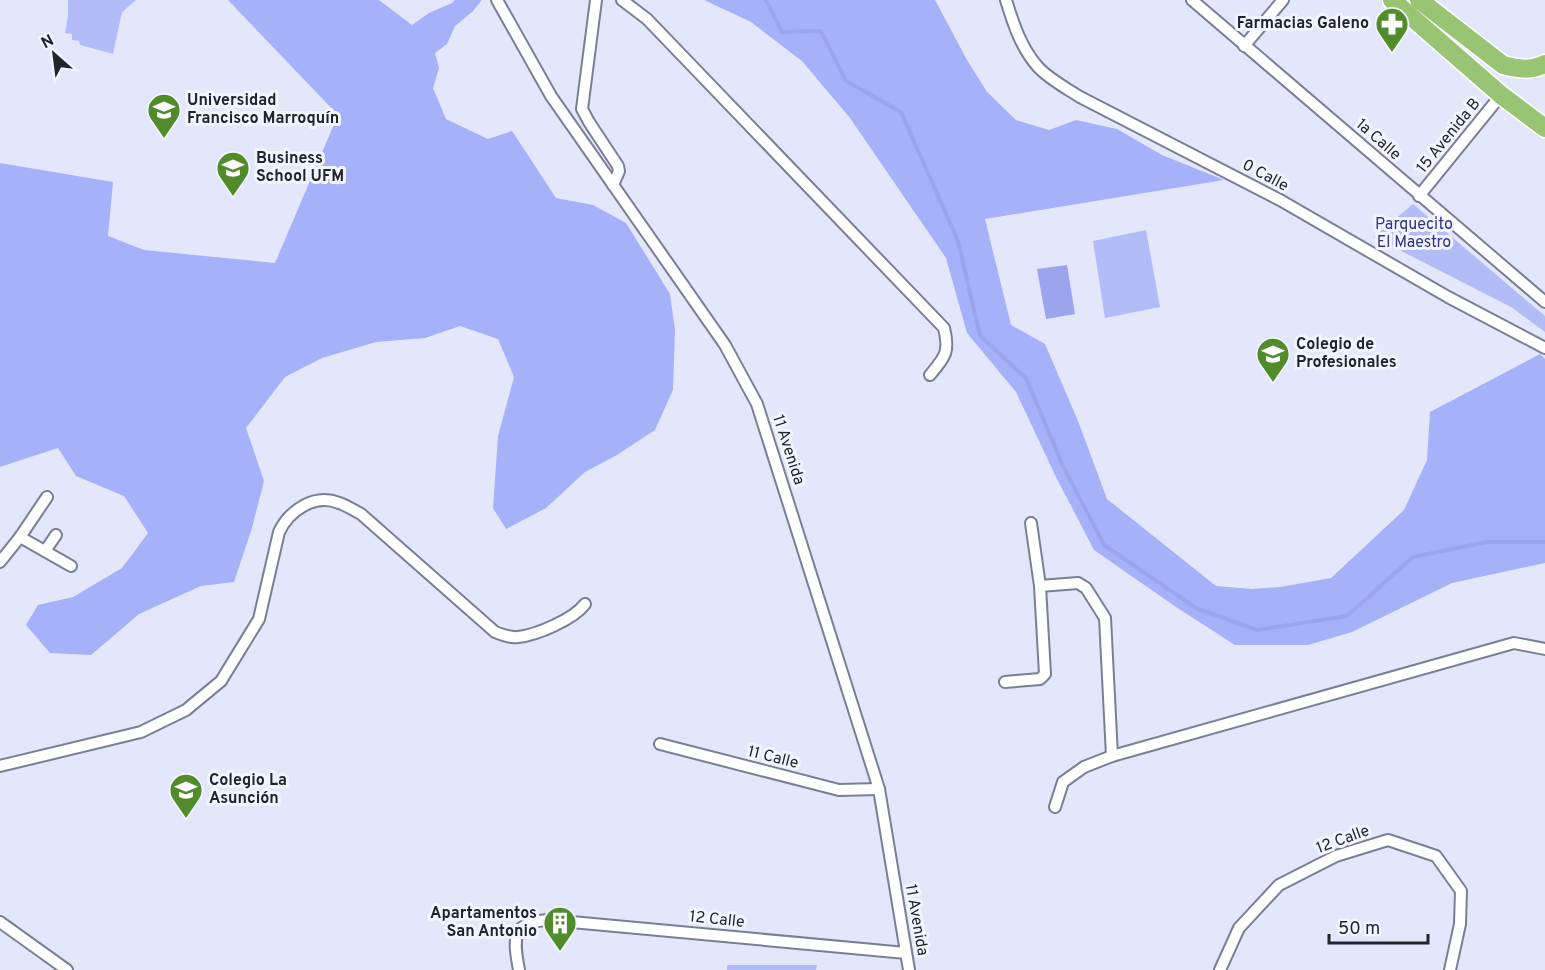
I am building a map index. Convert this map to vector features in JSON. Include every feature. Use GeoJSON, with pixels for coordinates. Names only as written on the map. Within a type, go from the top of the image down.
{"type":"FeatureCollection","features":[{"type":"Feature","properties":{"kind":"main road"},"geometry":{"type":"LineString","coordinates":[[1392,0],[1501,95],[1545,128]]}},
{"type":"Feature","properties":{"kind":"main road"},"geometry":{"type":"LineString","coordinates":[[1419,0],[1503,65],[1520,70],[1532,70],[1545,64]]}},
{"type":"Feature","properties":{"kind":"street","name":"11 Avenida"},"geometry":{"type":"LineString","coordinates":[[497,0],[551,96],[725,345],[757,404],[879,789],[909,970]]}},
{"type":"Feature","properties":{"kind":"street"},"geometry":{"type":"LineString","coordinates":[[596,0],[582,109],[618,166],[619,171],[613,185]]}},
{"type":"Feature","properties":{"kind":"street"},"geometry":{"type":"LineString","coordinates":[[622,0],[647,19],[944,328],[948,342],[945,356],[930,375]]}},
{"type":"Feature","properties":{"kind":"street","name":"0 Calle"},"geometry":{"type":"LineString","coordinates":[[1006,0],[1015,28],[1038,68],[1080,97],[1280,200],[1439,292],[1545,348]]}},
{"type":"Feature","properties":{"kind":"street","name":"1a Calle"},"geometry":{"type":"LineString","coordinates":[[1192,0],[1545,302]]}},
{"type":"Feature","properties":{"kind":"street"},"geometry":{"type":"LineString","coordinates":[[1245,46],[1283,0]]}},
{"type":"Feature","properties":{"kind":"street","name":"15 Avenida B"},"geometry":{"type":"LineString","coordinates":[[1419,196],[1501,95]]}},
{"type":"Feature","properties":{"kind":"street"},"geometry":{"type":"LineString","coordinates":[[0,562],[20,537],[46,497]]}},
{"type":"Feature","properties":{"kind":"street"},"geometry":{"type":"LineString","coordinates":[[0,766],[141,732],[186,710],[221,681],[259,619],[279,532],[294,512],[310,503],[337,502],[361,514],[495,632],[507,637],[529,634],[561,621],[577,614],[585,604]]}},
{"type":"Feature","properties":{"kind":"street"},"geometry":{"type":"LineString","coordinates":[[1005,682],[1040,680],[1045,674],[1040,586],[1031,523]]}},
{"type":"Feature","properties":{"kind":"street"},"geometry":{"type":"LineString","coordinates":[[45,551],[56,535]]}},
{"type":"Feature","properties":{"kind":"street"},"geometry":{"type":"LineString","coordinates":[[20,537],[71,566]]}},
{"type":"Feature","properties":{"kind":"street"},"geometry":{"type":"LineString","coordinates":[[1040,586],[1078,583],[1086,588],[1105,618],[1112,756]]}},
{"type":"Feature","properties":{"kind":"street"},"geometry":{"type":"LineString","coordinates":[[1055,807],[1063,782],[1084,767],[1112,756],[1514,643],[1545,649]]}},
{"type":"Feature","properties":{"kind":"street","name":"11 Calle"},"geometry":{"type":"LineString","coordinates":[[660,744],[839,790],[879,789]]}},
{"type":"Feature","properties":{"kind":"street","name":"12 Calle"},"geometry":{"type":"LineString","coordinates":[[1220,970],[1239,928],[1279,885],[1336,855],[1388,840],[1436,856],[1461,891],[1460,924],[1450,970]]}},
{"type":"Feature","properties":{"kind":"street","name":"12 Calle"},"geometry":{"type":"LineString","coordinates":[[519,970],[514,944],[518,933],[525,925],[535,920],[906,953]]}},
{"type":"Feature","properties":{"kind":"street"},"geometry":{"type":"LineString","coordinates":[[0,922],[68,970]]}},
{"type":"Feature","properties":{"kind":"green space"},"geometry":{"type":"Polygon","coordinates":[[[68,0],[136,0],[122,12],[113,54],[80,45],[79,41],[72,40],[72,34],[65,33],[68,0]]]}},
{"type":"Feature","properties":{"kind":"green space","name":"Parquecito El Maestro"},"geometry":{"type":"Polygon","coordinates":[[[1413,204],[1545,316],[1545,332],[1511,307],[1374,237],[1413,204]]]}},
{"type":"Feature","properties":{"kind":"green space"},"geometry":{"type":"Polygon","coordinates":[[[1146,230],[1160,307],[1105,318],[1093,241],[1146,230]]]}},
{"type":"Feature","properties":{"kind":"green space"},"geometry":{"type":"Polygon","coordinates":[[[727,965],[817,965],[816,970],[727,970],[727,965]]]}},
{"type":"Feature","properties":{"kind":"shaded area"},"geometry":{"type":"Polygon","coordinates":[[[228,0],[379,0],[412,25],[429,13],[455,0],[482,0],[455,26],[447,44],[435,53],[439,68],[433,88],[446,119],[488,139],[512,131],[556,198],[593,205],[626,223],[670,294],[675,330],[673,390],[655,430],[617,455],[585,472],[546,508],[506,529],[493,508],[498,436],[514,377],[498,339],[460,326],[425,338],[376,342],[322,358],[285,377],[246,428],[264,481],[252,528],[234,582],[201,586],[139,614],[91,655],[50,653],[26,625],[38,605],[73,597],[122,568],[148,533],[124,496],[76,476],[58,448],[0,467],[0,163],[113,182],[108,236],[144,250],[275,263],[338,115],[228,0]]]}},
{"type":"Feature","properties":{"kind":"shaded area"},"geometry":{"type":"Polygon","coordinates":[[[704,0],[935,0],[987,92],[1016,120],[1049,130],[1076,120],[1117,129],[1162,155],[1224,180],[985,219],[1011,325],[1045,344],[1078,421],[1107,499],[1216,586],[1252,589],[1280,587],[1331,578],[1404,510],[1427,460],[1430,412],[1540,354],[1545,359],[1545,563],[1452,583],[1352,632],[1308,645],[1235,645],[1176,607],[1094,550],[1016,392],[967,333],[946,258],[850,118],[802,61],[751,22],[704,0]]]}},
{"type":"Feature","properties":{"kind":"shaded area"},"geometry":{"type":"Polygon","coordinates":[[[1067,265],[1075,314],[1046,319],[1037,269],[1067,265]]]}},
{"type":"Feature","properties":{"kind":"waterway"},"geometry":{"type":"LineString","coordinates":[[766,0],[782,32],[821,31],[846,81],[901,112],[958,241],[980,336],[1026,378],[1063,466],[1104,545],[1196,608],[1257,630],[1347,616],[1413,557],[1487,542],[1545,542]]}},
{"type":"Feature","properties":{"kind":"place","name":"Farmacias Galeno"},"geometry":{"type":"Point","coordinates":[1392,53]}},
{"type":"Feature","properties":{"kind":"place","name":"Universidad Francisco Marroquín"},"geometry":{"type":"Point","coordinates":[164,139]}},
{"type":"Feature","properties":{"kind":"place","name":"Business School UFM"},"geometry":{"type":"Point","coordinates":[233,197]}},
{"type":"Feature","properties":{"kind":"place","name":"Colegio de Profesionales"},"geometry":{"type":"Point","coordinates":[1273,383]}},
{"type":"Feature","properties":{"kind":"place","name":"Colegio La Asunción"},"geometry":{"type":"Point","coordinates":[186,819]}},
{"type":"Feature","properties":{"kind":"place","name":"Apartamentos San Antonio"},"geometry":{"type":"Point","coordinates":[560,952]}}]}
